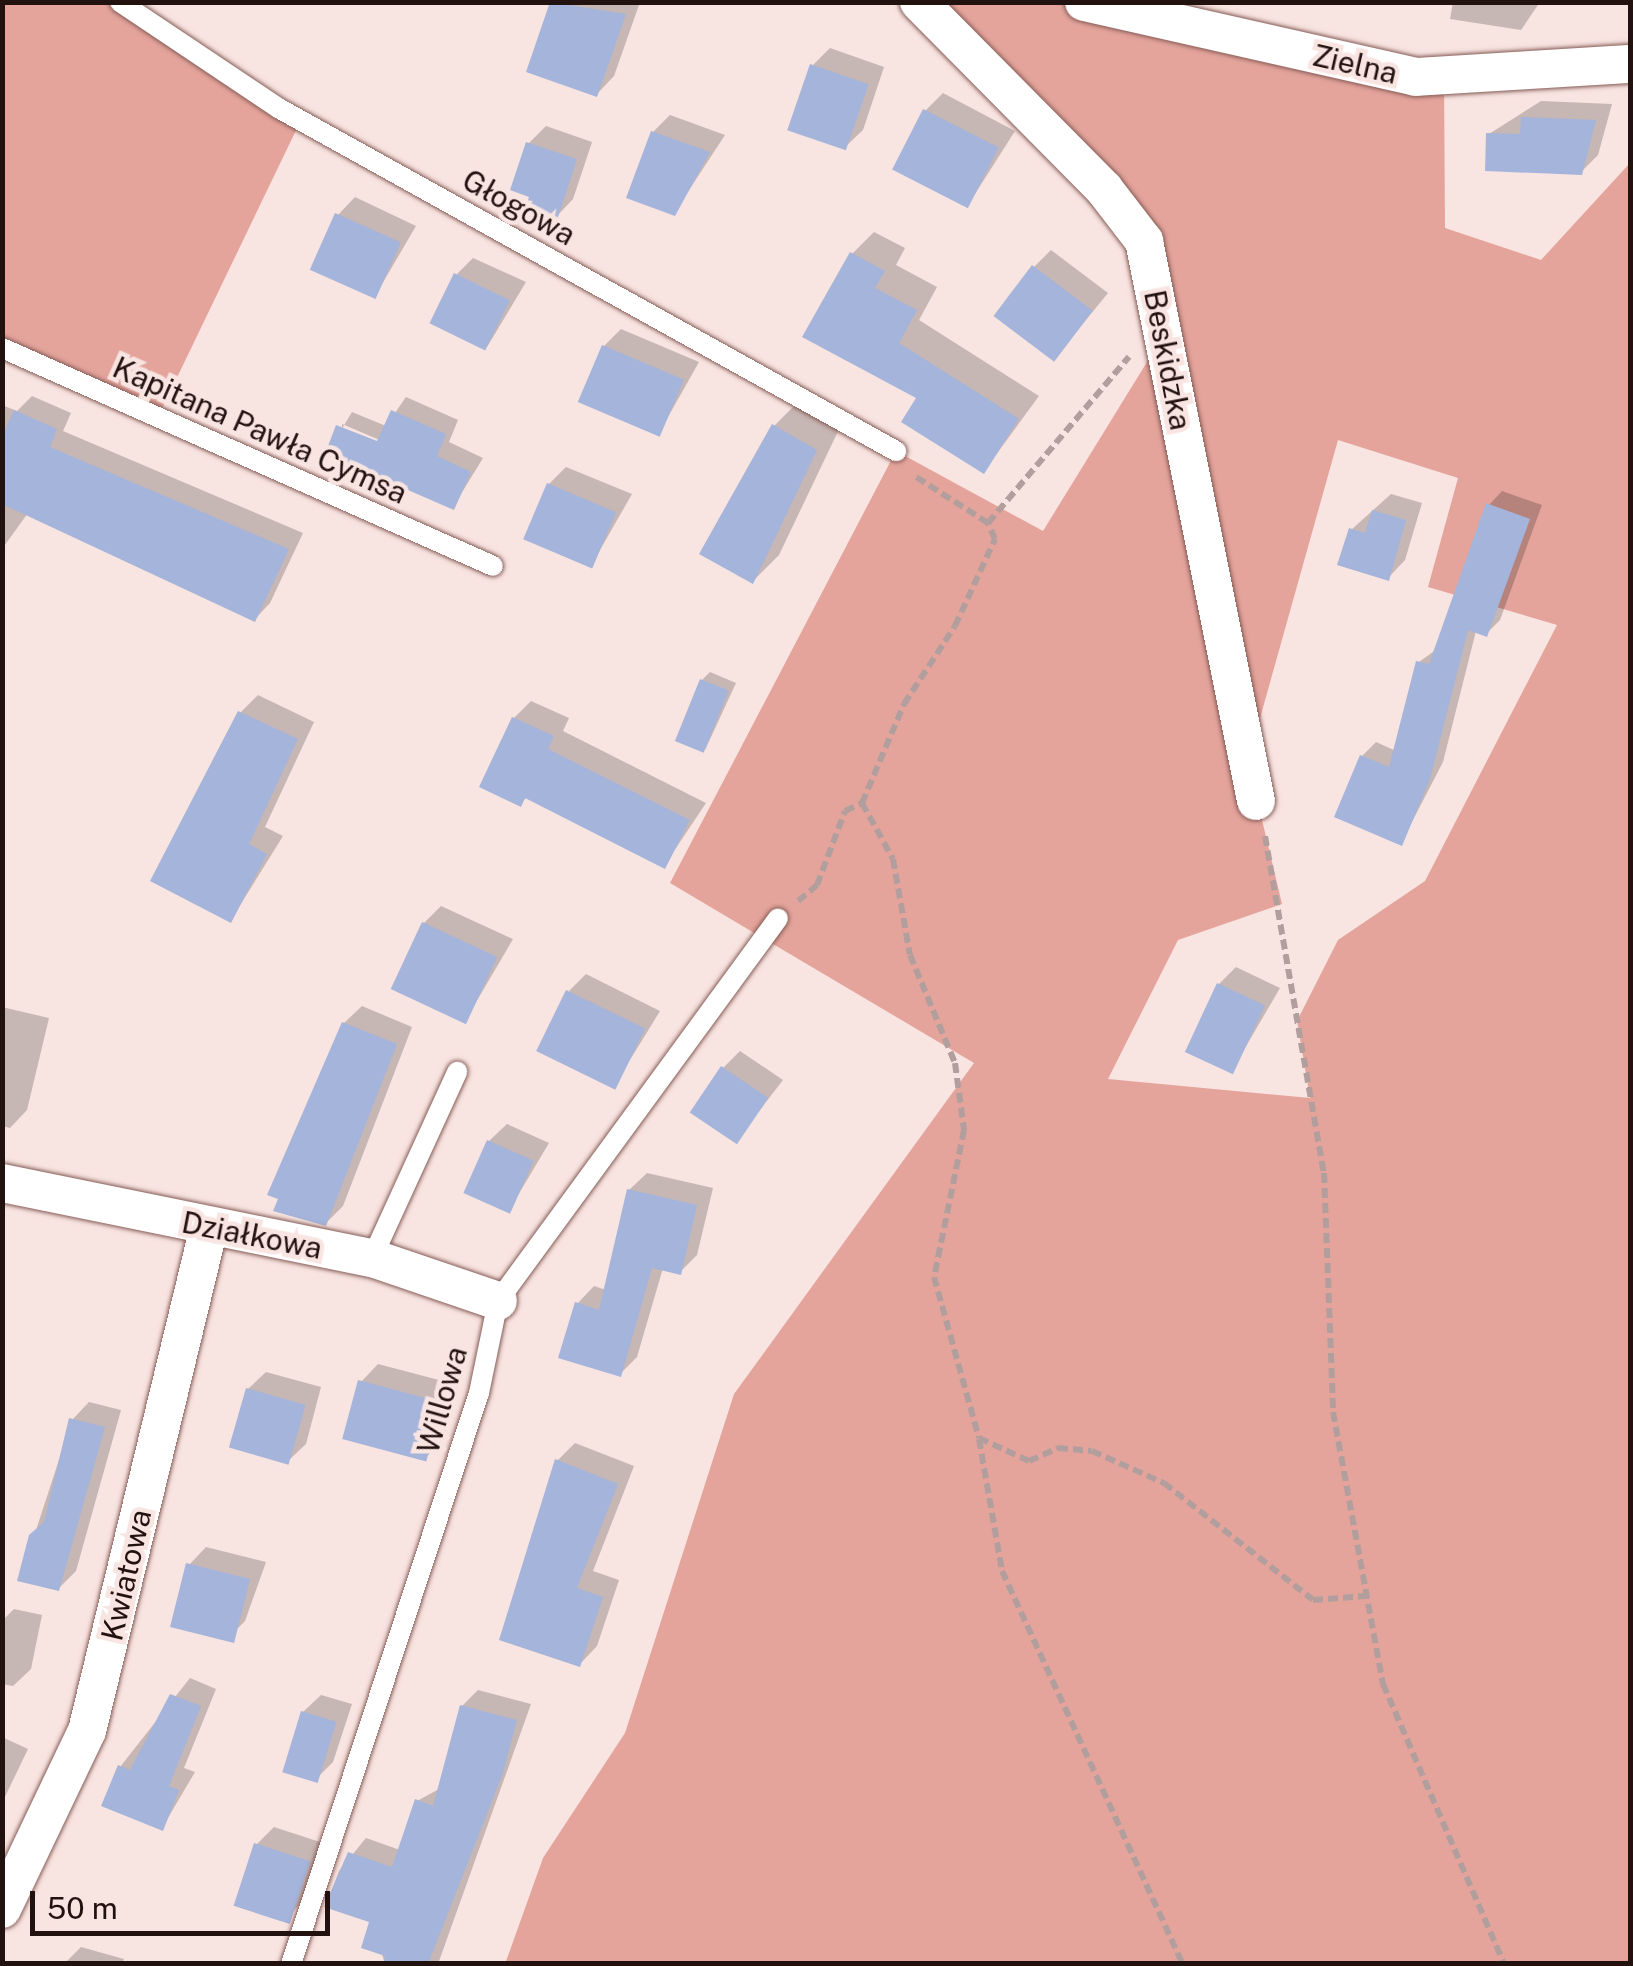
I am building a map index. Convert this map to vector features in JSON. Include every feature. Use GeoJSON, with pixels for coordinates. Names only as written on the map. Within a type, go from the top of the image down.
{"type":"FeatureCollection","features":[{"type":"Feature","properties":{"kind":"street","name":"Beskidzka"},"geometry":{"type":"LineString","coordinates":[[919,2],[1104,188],[1144,241],[1256,801]]}},
{"type":"Feature","properties":{"kind":"street","name":"Zielna"},"geometry":{"type":"LineString","coordinates":[[1093,4],[1416,77],[1630,64]]}},
{"type":"Feature","properties":{"kind":"street","name":"Działkowa"},"geometry":{"type":"LineString","coordinates":[[2,1184],[372,1258],[498,1301]]}},
{"type":"Feature","properties":{"kind":"street","name":"Kwiatowa"},"geometry":{"type":"LineString","coordinates":[[2,1909],[87,1731],[209,1226]]}},
{"type":"Feature","properties":{"kind":"lane","name":"Głogowa"},"geometry":{"type":"LineString","coordinates":[[120,2],[280,109],[896,451]]}},
{"type":"Feature","properties":{"kind":"lane","name":"Kapitana Pawła Cymsa"},"geometry":{"type":"LineString","coordinates":[[2,348],[493,566]]}},
{"type":"Feature","properties":{"kind":"lane","name":"Willowa"},"geometry":{"type":"LineString","coordinates":[[291,1964],[479,1393],[498,1301],[778,918]]}},
{"type":"Feature","properties":{"kind":"lane"},"geometry":{"type":"LineString","coordinates":[[372,1258],[456,1072]]}},
{"type":"Feature","properties":{"kind":"path"},"geometry":{"type":"LineString","coordinates":[[988,523],[1047,447],[1112,385],[1158,310]]}},
{"type":"Feature","properties":{"kind":"path"},"geometry":{"type":"LineString","coordinates":[[778,918],[816,885],[846,811],[862,803],[904,704],[955,626],[995,538],[988,523],[945,502],[896,451]]}},
{"type":"Feature","properties":{"kind":"path"},"geometry":{"type":"LineString","coordinates":[[1256,801],[1289,934],[1324,1173],[1333,1412],[1383,1684],[1504,1964]]}},
{"type":"Feature","properties":{"kind":"path"},"geometry":{"type":"LineString","coordinates":[[862,803],[892,859],[910,955],[955,1062],[964,1130],[934,1277],[979,1438],[1002,1572],[1183,1964]]}},
{"type":"Feature","properties":{"kind":"path"},"geometry":{"type":"LineString","coordinates":[[979,1438],[1029,1460],[1058,1448],[1092,1451],[1164,1483],[1314,1600],[1366,1596]]}},
{"type":"Feature","properties":{"kind":"shaded area"},"geometry":{"type":"Polygon","coordinates":[[[3,3],[120,3],[301,120],[158,417],[3,348],[3,3]]]}},
{"type":"Feature","properties":{"kind":"shaded area"},"geometry":{"type":"Polygon","coordinates":[[[919,3],[1084,3],[1444,75],[1445,228],[1541,260],[1630,163],[1630,1963],[505,1964],[543,1858],[625,1733],[734,1394],[974,1063],[670,883],[896,451],[1043,531],[1163,336],[1144,241],[919,3]],[[1338,440],[1248,761],[1282,904],[1178,940],[1108,1079],[1310,1098],[1297,1021],[1338,940],[1425,881],[1557,625],[1428,587],[1458,478],[1338,440]]]}},
{"type":"Feature","properties":{"kind":"building"},"geometry":{"type":"Polygon","coordinates":[[[550,2],[626,14],[597,97],[526,72],[550,2]]]}},
{"type":"Feature","properties":{"kind":"building"},"geometry":{"type":"Polygon","coordinates":[[[810,64],[869,84],[846,150],[787,130],[810,64]]]}},
{"type":"Feature","properties":{"kind":"building"},"geometry":{"type":"Polygon","coordinates":[[[923,109],[999,148],[968,208],[892,170],[923,109]]]}},
{"type":"Feature","properties":{"kind":"building"},"geometry":{"type":"Polygon","coordinates":[[[1521,117],[1596,120],[1582,175],[1485,171],[1486,133],[1520,134],[1521,117]]]}},
{"type":"Feature","properties":{"kind":"building"},"geometry":{"type":"Polygon","coordinates":[[[651,131],[710,152],[675,216],[626,198],[651,131]]]}},
{"type":"Feature","properties":{"kind":"building"},"geometry":{"type":"Polygon","coordinates":[[[526,142],[577,159],[557,220],[525,209],[529,197],[510,190],[526,142]]]}},
{"type":"Feature","properties":{"kind":"building"},"geometry":{"type":"Polygon","coordinates":[[[335,213],[401,242],[376,299],[310,270],[335,213]]]}},
{"type":"Feature","properties":{"kind":"building"},"geometry":{"type":"Polygon","coordinates":[[[850,252],[885,271],[875,288],[917,310],[899,343],[1019,419],[984,474],[901,422],[916,398],[802,337],[850,252]]]}},
{"type":"Feature","properties":{"kind":"building"},"geometry":{"type":"Polygon","coordinates":[[[1032,265],[1093,311],[1054,362],[993,316],[1032,265]]]}},
{"type":"Feature","properties":{"kind":"building"},"geometry":{"type":"Polygon","coordinates":[[[454,273],[510,300],[485,351],[429,323],[454,273]]]}},
{"type":"Feature","properties":{"kind":"building"},"geometry":{"type":"Polygon","coordinates":[[[602,345],[684,380],[660,437],[578,402],[602,345]]]}},
{"type":"Feature","properties":{"kind":"building"},"geometry":{"type":"Polygon","coordinates":[[[14,410],[57,429],[50,447],[289,549],[255,622],[2,504],[2,437],[14,410]]]}},
{"type":"Feature","properties":{"kind":"building"},"geometry":{"type":"Polygon","coordinates":[[[391,410],[446,434],[437,456],[471,472],[454,510],[325,454],[336,425],[377,441],[391,410]]]}},
{"type":"Feature","properties":{"kind":"building"},"geometry":{"type":"Polygon","coordinates":[[[772,424],[817,450],[753,584],[699,554],[772,424]]]}},
{"type":"Feature","properties":{"kind":"building"},"geometry":{"type":"Polygon","coordinates":[[[547,483],[616,512],[592,568],[523,539],[547,483]]]}},
{"type":"Feature","properties":{"kind":"building"},"geometry":{"type":"Polygon","coordinates":[[[1486,503],[1530,519],[1487,637],[1468,630],[1430,779],[1402,846],[1334,817],[1360,755],[1389,767],[1416,661],[1429,664],[1486,503]]]}},
{"type":"Feature","properties":{"kind":"building"},"geometry":{"type":"Polygon","coordinates":[[[1372,510],[1406,520],[1389,581],[1337,565],[1349,528],[1365,533],[1372,510]]]}},
{"type":"Feature","properties":{"kind":"building"},"geometry":{"type":"Polygon","coordinates":[[[700,679],[729,691],[704,753],[675,741],[700,679]]]}},
{"type":"Feature","properties":{"kind":"building"},"geometry":{"type":"Polygon","coordinates":[[[238,711],[298,739],[249,844],[267,854],[231,923],[150,881],[238,711]]]}},
{"type":"Feature","properties":{"kind":"building"},"geometry":{"type":"Polygon","coordinates":[[[512,717],[554,736],[548,749],[690,820],[665,869],[525,798],[521,807],[479,787],[512,717]]]}},
{"type":"Feature","properties":{"kind":"building"},"geometry":{"type":"Polygon","coordinates":[[[422,922],[497,957],[466,1024],[391,989],[422,922]]]}},
{"type":"Feature","properties":{"kind":"building"},"geometry":{"type":"Polygon","coordinates":[[[1217,983],[1265,1005],[1233,1074],[1185,1052],[1217,983]]]}},
{"type":"Feature","properties":{"kind":"building"},"geometry":{"type":"Polygon","coordinates":[[[566,990],[645,1029],[615,1090],[536,1051],[566,990]]]}},
{"type":"Feature","properties":{"kind":"building"},"geometry":{"type":"Polygon","coordinates":[[[342,1022],[397,1044],[326,1226],[273,1211],[278,1199],[267,1195],[342,1022]]]}},
{"type":"Feature","properties":{"kind":"building"},"geometry":{"type":"Polygon","coordinates":[[[721,1066],[768,1098],[737,1144],[690,1112],[721,1066]]]}},
{"type":"Feature","properties":{"kind":"building"},"geometry":{"type":"Polygon","coordinates":[[[487,1140],[534,1161],[510,1214],[463,1193],[487,1140]]]}},
{"type":"Feature","properties":{"kind":"building"},"geometry":{"type":"Polygon","coordinates":[[[627,1189],[697,1205],[681,1275],[652,1268],[621,1377],[558,1358],[575,1302],[599,1310],[627,1189]]]}},
{"type":"Feature","properties":{"kind":"building"},"geometry":{"type":"Polygon","coordinates":[[[358,1380],[442,1403],[426,1461],[342,1439],[358,1380]]]}},
{"type":"Feature","properties":{"kind":"building"},"geometry":{"type":"Polygon","coordinates":[[[246,1388],[306,1405],[289,1465],[229,1448],[246,1388]]]}},
{"type":"Feature","properties":{"kind":"building"},"geometry":{"type":"Polygon","coordinates":[[[69,1418],[105,1427],[59,1591],[17,1581],[29,1535],[44,1522],[69,1418]]]}},
{"type":"Feature","properties":{"kind":"building"},"geometry":{"type":"Polygon","coordinates":[[[555,1459],[618,1484],[577,1588],[603,1597],[580,1667],[499,1640],[555,1459]]]}},
{"type":"Feature","properties":{"kind":"building"},"geometry":{"type":"Polygon","coordinates":[[[186,1563],[250,1579],[234,1643],[170,1627],[186,1563]]]}},
{"type":"Feature","properties":{"kind":"building"},"geometry":{"type":"Polygon","coordinates":[[[170,1694],[201,1706],[169,1786],[179,1790],[163,1831],[101,1806],[118,1765],[130,1770],[170,1694]]]}},
{"type":"Feature","properties":{"kind":"building"},"geometry":{"type":"Polygon","coordinates":[[[460,1705],[517,1720],[503,1773],[428,1964],[383,1964],[385,1956],[361,1948],[369,1922],[324,1907],[348,1852],[392,1867],[415,1799],[433,1806],[460,1705]]]}},
{"type":"Feature","properties":{"kind":"building"},"geometry":{"type":"Polygon","coordinates":[[[301,1711],[336,1722],[318,1783],[282,1772],[301,1711]]]}},
{"type":"Feature","properties":{"kind":"building"},"geometry":{"type":"Polygon","coordinates":[[[254,1843],[310,1861],[290,1924],[234,1906],[254,1843]]]}}]}
